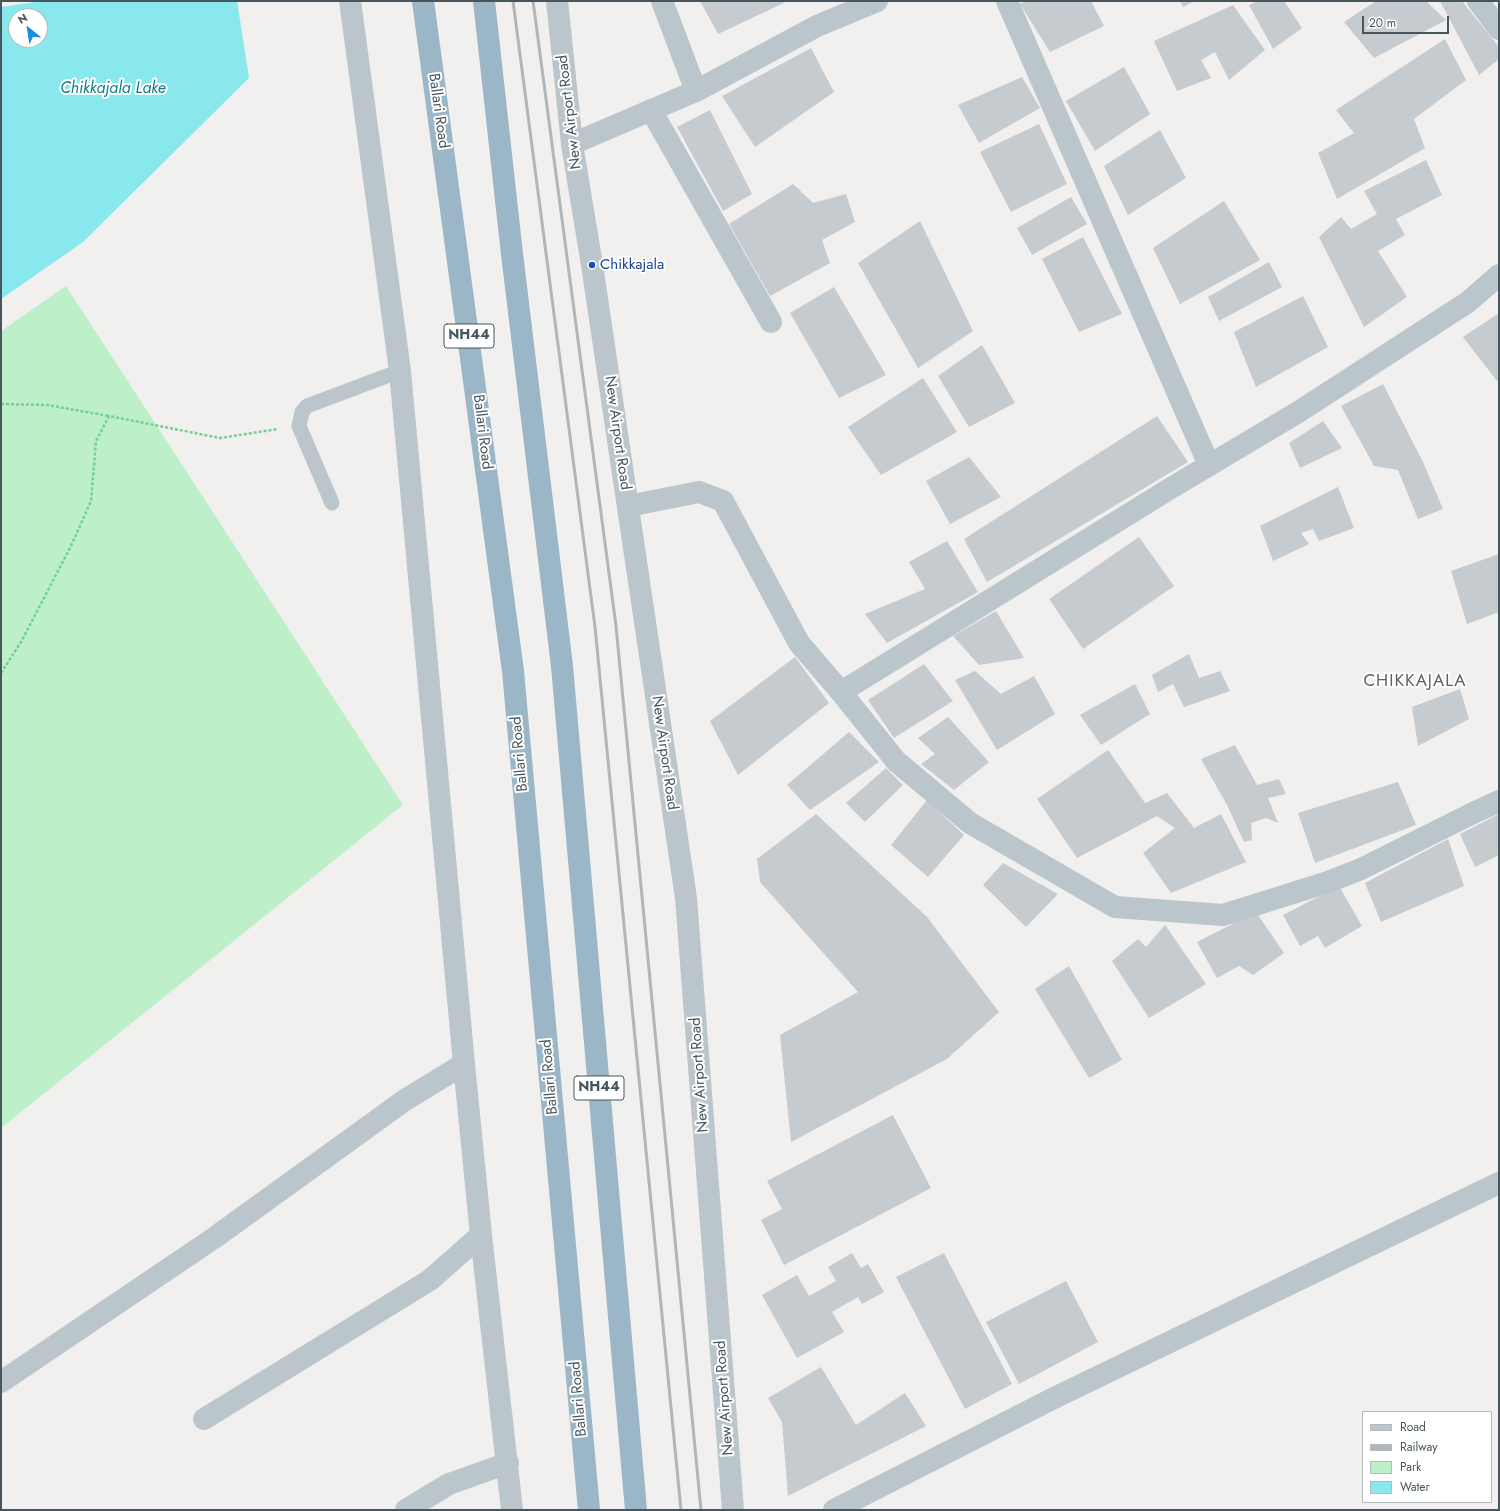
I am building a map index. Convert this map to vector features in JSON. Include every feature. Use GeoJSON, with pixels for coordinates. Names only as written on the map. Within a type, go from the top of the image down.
{"type":"FeatureCollection","features":[{"type":"Feature","properties":{"kind":"highway","name":"Ballari Road"},"geometry":{"type":"LineString","coordinates":[[423,1],[513,671],[589,1510]]}},
{"type":"Feature","properties":{"kind":"highway","name":"NH44"},"geometry":{"type":"LineString","coordinates":[[484,1],[513,262],[562,666],[636,1510]]}},
{"type":"Feature","properties":{"kind":"street"},"geometry":{"type":"LineString","coordinates":[[350,1],[400,371],[464,1064],[481,1235],[508,1463],[512,1510]]}},
{"type":"Feature","properties":{"kind":"street","name":"New Airport Road"},"geometry":{"type":"LineString","coordinates":[[557,1],[572,144],[592,265],[686,898],[733,1510]]}},
{"type":"Feature","properties":{"kind":"street"},"geometry":{"type":"LineString","coordinates":[[662,1],[696,91]]}},
{"type":"Feature","properties":{"kind":"street"},"geometry":{"type":"LineString","coordinates":[[572,144],[696,91],[817,26],[877,1]]}},
{"type":"Feature","properties":{"kind":"street"},"geometry":{"type":"LineString","coordinates":[[1007,1],[1209,465]]}},
{"type":"Feature","properties":{"kind":"street"},"geometry":{"type":"LineString","coordinates":[[1478,1],[1499,29]]}},
{"type":"Feature","properties":{"kind":"street"},"geometry":{"type":"LineString","coordinates":[[651,110],[771,322]]}},
{"type":"Feature","properties":{"kind":"street"},"geometry":{"type":"LineString","coordinates":[[841,692],[1209,465],[1300,411],[1468,302],[1499,275]]}},
{"type":"Feature","properties":{"kind":"street"},"geometry":{"type":"LineString","coordinates":[[628,506],[699,492],[724,501],[799,643],[841,692],[896,761],[970,823],[1115,908],[1223,914],[1328,882],[1361,869],[1499,801]]}},
{"type":"Feature","properties":{"kind":"street"},"geometry":{"type":"LineString","coordinates":[[1,1382],[214,1238],[406,1100],[464,1064]]}},
{"type":"Feature","properties":{"kind":"street"},"geometry":{"type":"LineString","coordinates":[[834,1510],[1056,1397],[1499,1183]]}},
{"type":"Feature","properties":{"kind":"street"},"geometry":{"type":"LineString","coordinates":[[204,1419],[430,1280],[481,1235]]}},
{"type":"Feature","properties":{"kind":"street"},"geometry":{"type":"LineString","coordinates":[[406,1510],[449,1484],[508,1463]]}},
{"type":"Feature","properties":{"kind":"lane"},"geometry":{"type":"LineString","coordinates":[[332,503],[299,426],[302,412],[307,406],[400,371]]}},
{"type":"Feature","properties":{"kind":"path"},"geometry":{"type":"LineString","coordinates":[[1,404],[47,405],[220,438],[299,426]]}},
{"type":"Feature","properties":{"kind":"path"},"geometry":{"type":"LineString","coordinates":[[1,673],[21,642],[70,546],[91,500],[96,441],[108,416]]}},
{"type":"Feature","properties":{"kind":"green space"},"geometry":{"type":"Polygon","coordinates":[[[66,286],[403,805],[1,1128],[1,331],[66,286]]]}},
{"type":"Feature","properties":{"kind":"water","name":"Chikkajala Lake"},"geometry":{"type":"Polygon","coordinates":[[[42,1],[237,1],[249,78],[83,242],[1,299],[1,7],[42,1]]]}},
{"type":"Feature","properties":{"kind":"building"},"geometry":{"type":"Polygon","coordinates":[[[700,1],[788,1],[718,34],[700,1]]]}},
{"type":"Feature","properties":{"kind":"building"},"geometry":{"type":"Polygon","coordinates":[[[1026,1],[1091,1],[1104,26],[1050,52],[1020,4],[1026,1]]]}},
{"type":"Feature","properties":{"kind":"building"},"geometry":{"type":"Polygon","coordinates":[[[1180,1],[1194,1],[1183,7],[1180,1]]]}},
{"type":"Feature","properties":{"kind":"building"},"geometry":{"type":"Polygon","coordinates":[[[1258,1],[1284,1],[1302,28],[1273,49],[1249,5],[1258,1]]]}},
{"type":"Feature","properties":{"kind":"building"},"geometry":{"type":"Polygon","coordinates":[[[1376,1],[1426,1],[1446,20],[1374,58],[1344,22],[1376,1]]]}},
{"type":"Feature","properties":{"kind":"building"},"geometry":{"type":"Polygon","coordinates":[[[1440,1],[1462,1],[1499,47],[1499,59],[1479,75],[1440,1]]]}},
{"type":"Feature","properties":{"kind":"building"},"geometry":{"type":"Polygon","coordinates":[[[1233,5],[1265,50],[1229,80],[1215,52],[1201,60],[1211,78],[1177,91],[1154,41],[1233,5]]]}},
{"type":"Feature","properties":{"kind":"building"},"geometry":{"type":"Polygon","coordinates":[[[1445,39],[1466,80],[1414,119],[1425,148],[1337,199],[1318,153],[1354,133],[1336,110],[1445,39]]]}},
{"type":"Feature","properties":{"kind":"building"},"geometry":{"type":"Polygon","coordinates":[[[811,48],[834,92],[755,147],[722,96],[811,48]]]}},
{"type":"Feature","properties":{"kind":"building"},"geometry":{"type":"Polygon","coordinates":[[[1124,67],[1150,114],[1095,151],[1066,101],[1124,67]]]}},
{"type":"Feature","properties":{"kind":"building"},"geometry":{"type":"Polygon","coordinates":[[[1022,77],[1040,108],[979,143],[958,105],[1022,77]]]}},
{"type":"Feature","properties":{"kind":"building"},"geometry":{"type":"Polygon","coordinates":[[[710,110],[752,194],[723,211],[677,127],[710,110]]]}},
{"type":"Feature","properties":{"kind":"building"},"geometry":{"type":"Polygon","coordinates":[[[1039,124],[1067,184],[1011,212],[980,152],[1039,124]]]}},
{"type":"Feature","properties":{"kind":"building"},"geometry":{"type":"Polygon","coordinates":[[[1160,130],[1186,178],[1128,215],[1104,166],[1160,130]]]}},
{"type":"Feature","properties":{"kind":"building"},"geometry":{"type":"Polygon","coordinates":[[[1426,160],[1442,195],[1396,219],[1405,235],[1378,251],[1407,297],[1364,327],[1319,237],[1341,217],[1351,229],[1377,214],[1364,191],[1426,160]]]}},
{"type":"Feature","properties":{"kind":"building"},"geometry":{"type":"Polygon","coordinates":[[[793,184],[813,203],[846,194],[855,222],[822,240],[830,263],[770,296],[729,224],[793,184]]]}},
{"type":"Feature","properties":{"kind":"building"},"geometry":{"type":"Polygon","coordinates":[[[1071,197],[1087,224],[1032,255],[1017,228],[1071,197]]]}},
{"type":"Feature","properties":{"kind":"building"},"geometry":{"type":"Polygon","coordinates":[[[1224,201],[1260,260],[1180,304],[1153,248],[1224,201]]]}},
{"type":"Feature","properties":{"kind":"building"},"geometry":{"type":"Polygon","coordinates":[[[920,221],[973,331],[918,368],[858,263],[920,221]]]}},
{"type":"Feature","properties":{"kind":"building"},"geometry":{"type":"Polygon","coordinates":[[[1083,237],[1122,314],[1079,332],[1042,259],[1083,237]]]}},
{"type":"Feature","properties":{"kind":"building"},"geometry":{"type":"Polygon","coordinates":[[[1269,262],[1282,287],[1219,321],[1208,297],[1269,262]]]}},
{"type":"Feature","properties":{"kind":"building"},"geometry":{"type":"Polygon","coordinates":[[[834,287],[886,375],[839,398],[790,313],[834,287]]]}},
{"type":"Feature","properties":{"kind":"building"},"geometry":{"type":"Polygon","coordinates":[[[1303,296],[1328,347],[1256,387],[1234,332],[1303,296]]]}},
{"type":"Feature","properties":{"kind":"building"},"geometry":{"type":"Polygon","coordinates":[[[1499,313],[1499,380],[1497,381],[1463,337],[1499,313]]]}},
{"type":"Feature","properties":{"kind":"building"},"geometry":{"type":"Polygon","coordinates":[[[982,345],[1015,403],[969,427],[938,376],[982,345]]]}},
{"type":"Feature","properties":{"kind":"building"},"geometry":{"type":"Polygon","coordinates":[[[923,378],[957,432],[881,475],[848,427],[923,378]]]}},
{"type":"Feature","properties":{"kind":"building"},"geometry":{"type":"Polygon","coordinates":[[[1383,384],[1423,462],[1443,509],[1418,519],[1398,470],[1374,466],[1341,406],[1383,384]]]}},
{"type":"Feature","properties":{"kind":"building"},"geometry":{"type":"Polygon","coordinates":[[[1157,416],[1188,462],[987,582],[964,539],[1157,416]]]}},
{"type":"Feature","properties":{"kind":"building"},"geometry":{"type":"Polygon","coordinates":[[[1323,421],[1342,448],[1300,468],[1289,443],[1323,421]]]}},
{"type":"Feature","properties":{"kind":"building"},"geometry":{"type":"Polygon","coordinates":[[[969,457],[1001,497],[950,524],[926,481],[969,457]]]}},
{"type":"Feature","properties":{"kind":"building"},"geometry":{"type":"Polygon","coordinates":[[[1338,487],[1354,528],[1319,541],[1313,529],[1301,533],[1309,544],[1273,561],[1260,526],[1338,487]]]}},
{"type":"Feature","properties":{"kind":"building"},"geometry":{"type":"Polygon","coordinates":[[[1139,537],[1174,586],[1083,649],[1049,599],[1139,537]]]}},
{"type":"Feature","properties":{"kind":"building"},"geometry":{"type":"Polygon","coordinates":[[[947,541],[978,592],[887,643],[865,614],[925,589],[909,562],[947,541]]]}},
{"type":"Feature","properties":{"kind":"building"},"geometry":{"type":"Polygon","coordinates":[[[1499,554],[1499,612],[1467,624],[1451,571],[1499,554]]]}},
{"type":"Feature","properties":{"kind":"building"},"geometry":{"type":"Polygon","coordinates":[[[996,611],[1024,658],[979,665],[953,636],[996,611]]]}},
{"type":"Feature","properties":{"kind":"building"},"geometry":{"type":"Polygon","coordinates":[[[1189,654],[1199,678],[1220,671],[1230,691],[1184,707],[1173,684],[1158,692],[1152,675],[1189,654]]]}},
{"type":"Feature","properties":{"kind":"building"},"geometry":{"type":"Polygon","coordinates":[[[795,657],[829,703],[738,775],[710,721],[795,657]]]}},
{"type":"Feature","properties":{"kind":"building"},"geometry":{"type":"Polygon","coordinates":[[[924,664],[953,701],[894,738],[868,700],[924,664]]]}},
{"type":"Feature","properties":{"kind":"building"},"geometry":{"type":"Polygon","coordinates":[[[975,671],[1001,694],[1034,676],[1055,714],[997,750],[955,680],[975,671]]]}},
{"type":"Feature","properties":{"kind":"building"},"geometry":{"type":"Polygon","coordinates":[[[1135,684],[1150,714],[1101,745],[1080,715],[1135,684]]]}},
{"type":"Feature","properties":{"kind":"building"},"geometry":{"type":"Polygon","coordinates":[[[1460,689],[1469,719],[1418,746],[1412,707],[1460,689]]]}},
{"type":"Feature","properties":{"kind":"building"},"geometry":{"type":"Polygon","coordinates":[[[948,717],[989,762],[954,790],[921,764],[935,754],[918,738],[948,717]]]}},
{"type":"Feature","properties":{"kind":"building"},"geometry":{"type":"Polygon","coordinates":[[[849,732],[879,762],[810,810],[787,785],[849,732]]]}},
{"type":"Feature","properties":{"kind":"building"},"geometry":{"type":"Polygon","coordinates":[[[1235,745],[1257,785],[1279,779],[1286,794],[1268,798],[1278,823],[1266,818],[1251,823],[1252,840],[1244,842],[1227,805],[1201,759],[1235,745]]]}},
{"type":"Feature","properties":{"kind":"building"},"geometry":{"type":"Polygon","coordinates":[[[1108,750],[1145,803],[1167,793],[1194,828],[1221,814],[1246,862],[1171,893],[1143,853],[1175,828],[1157,816],[1077,858],[1037,799],[1108,750]]]}},
{"type":"Feature","properties":{"kind":"building"},"geometry":{"type":"Polygon","coordinates":[[[886,768],[903,785],[865,822],[846,803],[886,768]]]}},
{"type":"Feature","properties":{"kind":"building"},"geometry":{"type":"Polygon","coordinates":[[[1398,782],[1416,825],[1315,863],[1298,813],[1398,782]]]}},
{"type":"Feature","properties":{"kind":"building"},"geometry":{"type":"Polygon","coordinates":[[[927,800],[964,835],[928,877],[891,845],[927,800]]]}},
{"type":"Feature","properties":{"kind":"building"},"geometry":{"type":"Polygon","coordinates":[[[816,814],[927,917],[999,1012],[947,1059],[791,1142],[780,1035],[858,992],[760,882],[757,859],[816,814]]]}},
{"type":"Feature","properties":{"kind":"building"},"geometry":{"type":"Polygon","coordinates":[[[1499,814],[1499,855],[1475,867],[1460,834],[1499,814]]]}},
{"type":"Feature","properties":{"kind":"building"},"geometry":{"type":"Polygon","coordinates":[[[1448,839],[1464,886],[1381,922],[1365,883],[1448,839]]]}},
{"type":"Feature","properties":{"kind":"building"},"geometry":{"type":"Polygon","coordinates":[[[1003,863],[1058,894],[1026,927],[983,885],[1003,863]]]}},
{"type":"Feature","properties":{"kind":"building"},"geometry":{"type":"Polygon","coordinates":[[[1339,886],[1362,926],[1325,948],[1318,936],[1300,946],[1283,915],[1339,886]]]}},
{"type":"Feature","properties":{"kind":"building"},"geometry":{"type":"Polygon","coordinates":[[[1256,912],[1284,953],[1253,975],[1239,966],[1217,978],[1197,942],[1256,912]]]}},
{"type":"Feature","properties":{"kind":"building"},"geometry":{"type":"Polygon","coordinates":[[[1165,925],[1206,984],[1149,1018],[1112,961],[1138,939],[1146,947],[1165,925]]]}},
{"type":"Feature","properties":{"kind":"building"},"geometry":{"type":"Polygon","coordinates":[[[1069,966],[1122,1060],[1089,1078],[1035,989],[1069,966]]]}},
{"type":"Feature","properties":{"kind":"building"},"geometry":{"type":"Polygon","coordinates":[[[893,1115],[931,1188],[784,1265],[761,1220],[782,1209],[767,1181],[893,1115]]]}},
{"type":"Feature","properties":{"kind":"building"},"geometry":{"type":"Polygon","coordinates":[[[852,1253],[861,1268],[868,1264],[884,1292],[862,1304],[858,1297],[832,1312],[844,1332],[797,1358],[762,1295],[797,1275],[809,1296],[836,1281],[828,1267],[852,1253]]]}},
{"type":"Feature","properties":{"kind":"building"},"geometry":{"type":"Polygon","coordinates":[[[944,1253],[1012,1384],[965,1409],[896,1277],[944,1253]]]}},
{"type":"Feature","properties":{"kind":"building"},"geometry":{"type":"Polygon","coordinates":[[[1066,1281],[1098,1342],[1019,1384],[986,1322],[1066,1281]]]}},
{"type":"Feature","properties":{"kind":"building"},"geometry":{"type":"Polygon","coordinates":[[[821,1367],[856,1425],[905,1393],[926,1426],[788,1496],[782,1422],[768,1398],[821,1367]]]}},
{"type":"Feature","properties":{"kind":"railway"},"geometry":{"type":"LineString","coordinates":[[513,1],[595,627],[681,1510]]}},
{"type":"Feature","properties":{"kind":"railway"},"geometry":{"type":"LineString","coordinates":[[533,1],[616,626],[701,1510]]}},
{"type":"Feature","properties":{"kind":"place","name":"Chikkajala"},"geometry":{"type":"Point","coordinates":[592,265]}},
{"type":"Feature","properties":{"kind":"district","name":"CHIKKAJALA"},"geometry":{"type":"Point","coordinates":[1415,682]}}]}
